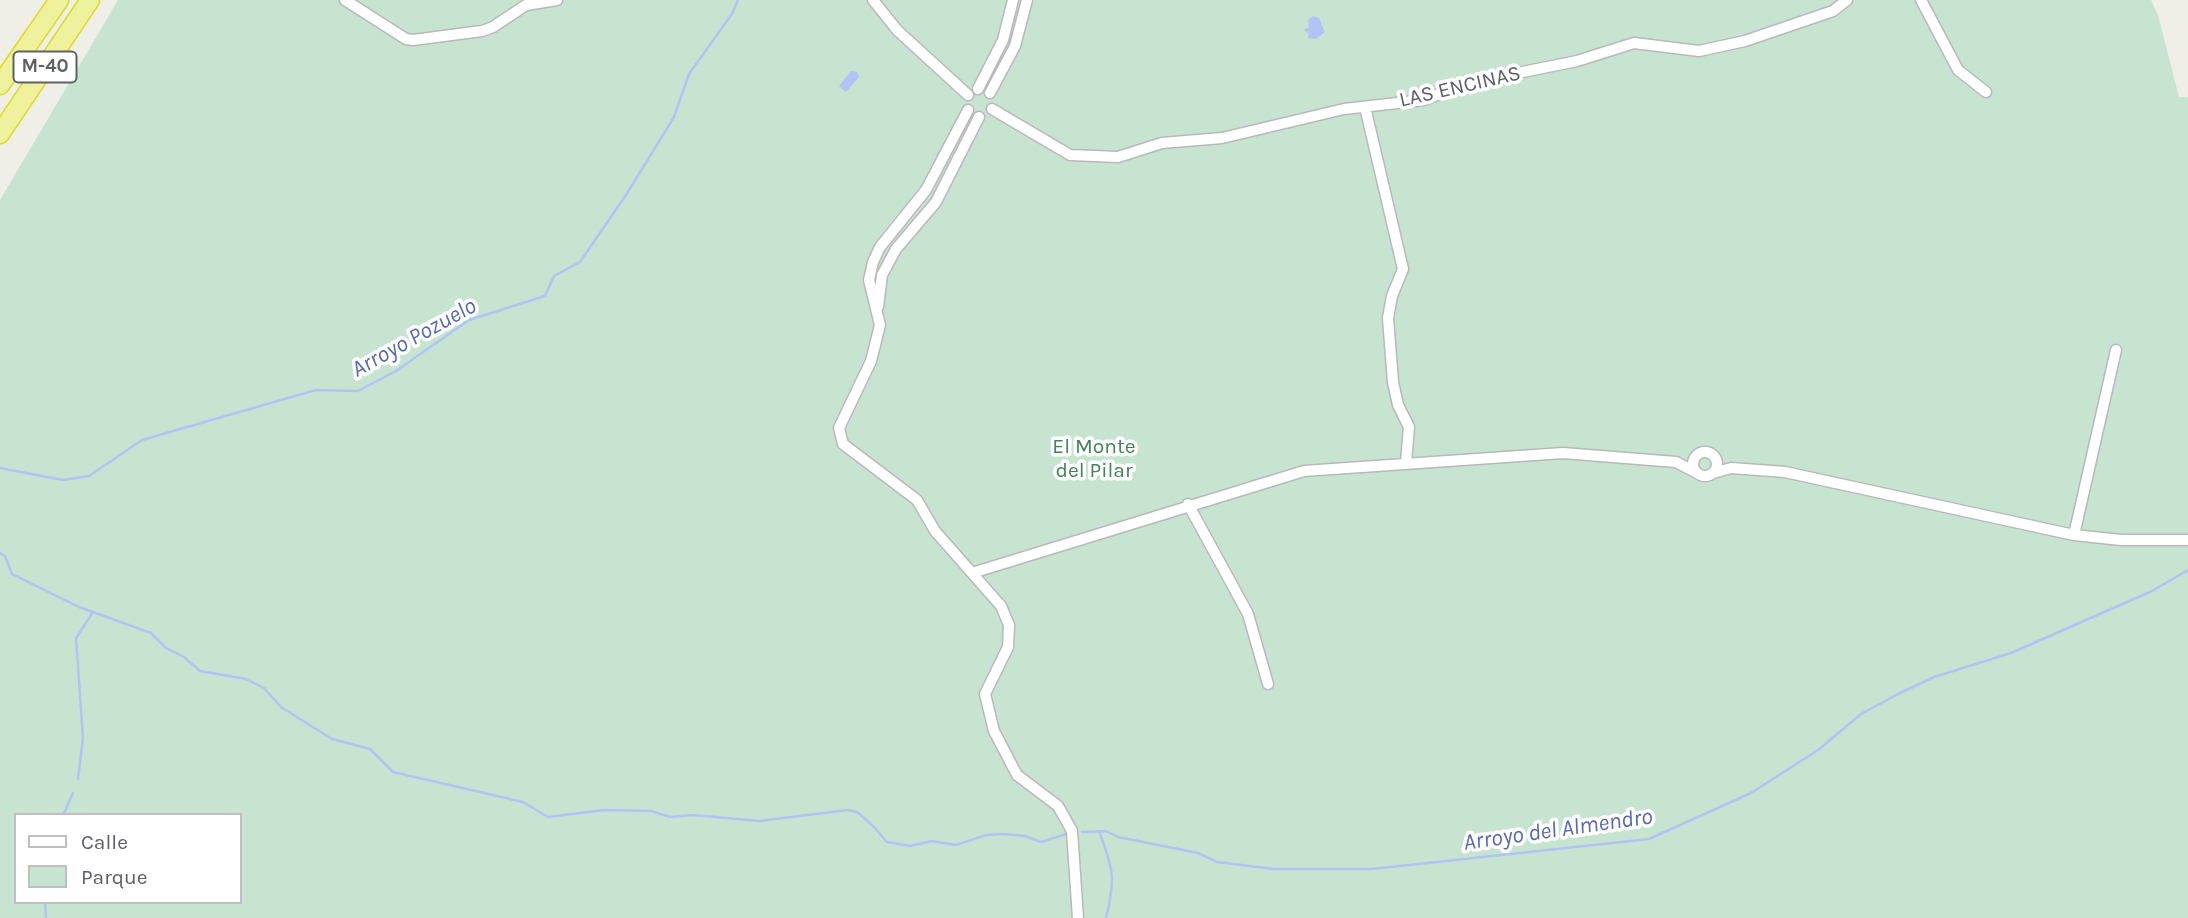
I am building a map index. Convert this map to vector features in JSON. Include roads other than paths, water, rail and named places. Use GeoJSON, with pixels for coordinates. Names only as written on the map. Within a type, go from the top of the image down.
{"type":"FeatureCollection","features":[{"type":"Feature","properties":{"kind":"highway","name":"M-40"},"geometry":{"type":"LineString","coordinates":[[0,85],[59,0]]}},
{"type":"Feature","properties":{"kind":"highway","name":"M-40"},"geometry":{"type":"LineString","coordinates":[[0,134],[90,0]]}},
{"type":"Feature","properties":{"kind":"street"},"geometry":{"type":"LineString","coordinates":[[345,0],[406,39],[413,40],[482,31],[493,27],[526,5],[556,0]]}},
{"type":"Feature","properties":{"kind":"street"},"geometry":{"type":"LineString","coordinates":[[873,0],[897,30],[968,96],[968,110],[926,190],[880,247],[873,262],[869,280],[880,325],[871,361],[839,428],[843,444],[917,500],[935,531],[1001,606],[1009,625],[1008,647],[985,694],[994,731],[1017,775],[1058,806],[1072,831],[1078,918]]}},
{"type":"Feature","properties":{"kind":"street"},"geometry":{"type":"LineString","coordinates":[[968,96],[978,89],[1003,40],[1013,0]]}},
{"type":"Feature","properties":{"kind":"street"},"geometry":{"type":"LineString","coordinates":[[878,311],[882,275],[896,249],[936,202],[979,117],[992,109],[990,93],[1014,46],[1027,0]]}},
{"type":"Feature","properties":{"kind":"street","name":"LAS ENCINAS"},"geometry":{"type":"LineString","coordinates":[[992,109],[1070,155],[1118,157],[1162,143],[1222,138],[1365,107],[1424,100],[1468,83],[1577,61],[1634,43],[1699,51],[1745,41],[1833,11],[1847,0]]}},
{"type":"Feature","properties":{"kind":"street"},"geometry":{"type":"LineString","coordinates":[[1921,0],[1958,70],[1986,92]]}},
{"type":"Feature","properties":{"kind":"street"},"geometry":{"type":"LineString","coordinates":[[978,89],[990,93]]}},
{"type":"Feature","properties":{"kind":"street"},"geometry":{"type":"LineString","coordinates":[[1365,107],[1404,269],[1392,296],[1388,318],[1393,382],[1398,405],[1409,427],[1406,461]]}},
{"type":"Feature","properties":{"kind":"street"},"geometry":{"type":"LineString","coordinates":[[968,110],[979,117]]}},
{"type":"Feature","properties":{"kind":"street"},"geometry":{"type":"LineString","coordinates":[[2074,536],[2116,350]]}},
{"type":"Feature","properties":{"kind":"street"},"geometry":{"type":"LineString","coordinates":[[972,573],[1188,504],[1304,471],[1406,461],[1563,453],[1676,462],[1706,452],[1731,468]]}},
{"type":"Feature","properties":{"kind":"street"},"geometry":{"type":"LineString","coordinates":[[1695,472],[1693,463],[1697,455]]}},
{"type":"Feature","properties":{"kind":"street"},"geometry":{"type":"LineString","coordinates":[[1713,473],[1716,468],[1714,457]]}},
{"type":"Feature","properties":{"kind":"street"},"geometry":{"type":"LineString","coordinates":[[1676,462],[1706,477],[1731,468],[1785,472],[2074,536],[2121,540],[2188,540]]}},
{"type":"Feature","properties":{"kind":"street"},"geometry":{"type":"LineString","coordinates":[[1188,504],[1248,614],[1268,684]]}},
{"type":"Feature","properties":{"kind":"water"},"geometry":{"type":"Polygon","coordinates":[[[1313,16],[1319,18],[1325,32],[1316,39],[1308,38],[1309,34],[1304,30],[1309,27],[1308,20],[1313,16]]]}},
{"type":"Feature","properties":{"kind":"water"},"geometry":{"type":"Polygon","coordinates":[[[851,71],[857,72],[859,77],[846,92],[839,86],[851,71]]]}},
{"type":"Feature","properties":{"kind":"waterway","name":"Arroyo Pozuelo"},"geometry":{"type":"LineString","coordinates":[[0,468],[63,480],[89,476],[142,440],[316,390],[358,391],[396,371],[469,320],[545,296],[554,276],[580,262],[626,195],[674,117],[689,74],[732,14],[738,0]]}},
{"type":"Feature","properties":{"kind":"waterway","name":"Arroyo del Almendro"},"geometry":{"type":"LineString","coordinates":[[0,553],[5,556],[12,574],[79,607],[151,633],[166,648],[184,657],[200,671],[246,679],[264,688],[281,707],[332,739],[370,749],[393,772],[523,802],[548,817],[604,810],[651,811],[670,817],[693,815],[759,821],[848,810],[857,812],[887,842],[910,846],[932,841],[956,845],[986,835],[1003,834],[1025,836],[1041,842],[1066,834]]}},
{"type":"Feature","properties":{"kind":"waterway","name":"Arroyo del Almendro"},"geometry":{"type":"LineString","coordinates":[[1082,832],[1106,831],[1118,837],[1198,853],[1217,862],[1274,869],[1372,869],[1649,839],[1751,793],[1818,750],[1861,714],[1898,694],[1934,677],[2011,653],[2152,591],[2188,570]]}},
{"type":"Feature","properties":{"kind":"waterway"},"geometry":{"type":"LineString","coordinates":[[78,779],[83,738],[76,638],[93,612]]}},
{"type":"Feature","properties":{"kind":"waterway"},"geometry":{"type":"LineString","coordinates":[[64,813],[73,793]]}},
{"type":"Feature","properties":{"kind":"waterway"},"geometry":{"type":"LineString","coordinates":[[1099,831],[1112,874],[1106,918]]}},
{"type":"Feature","properties":{"kind":"waterway"},"geometry":{"type":"LineString","coordinates":[[45,904],[46,918]]}},
{"type":"Feature","properties":{"kind":"park label","name":"El Monte del Pilar"},"geometry":{"type":"Point","coordinates":[1094,459]}}]}
